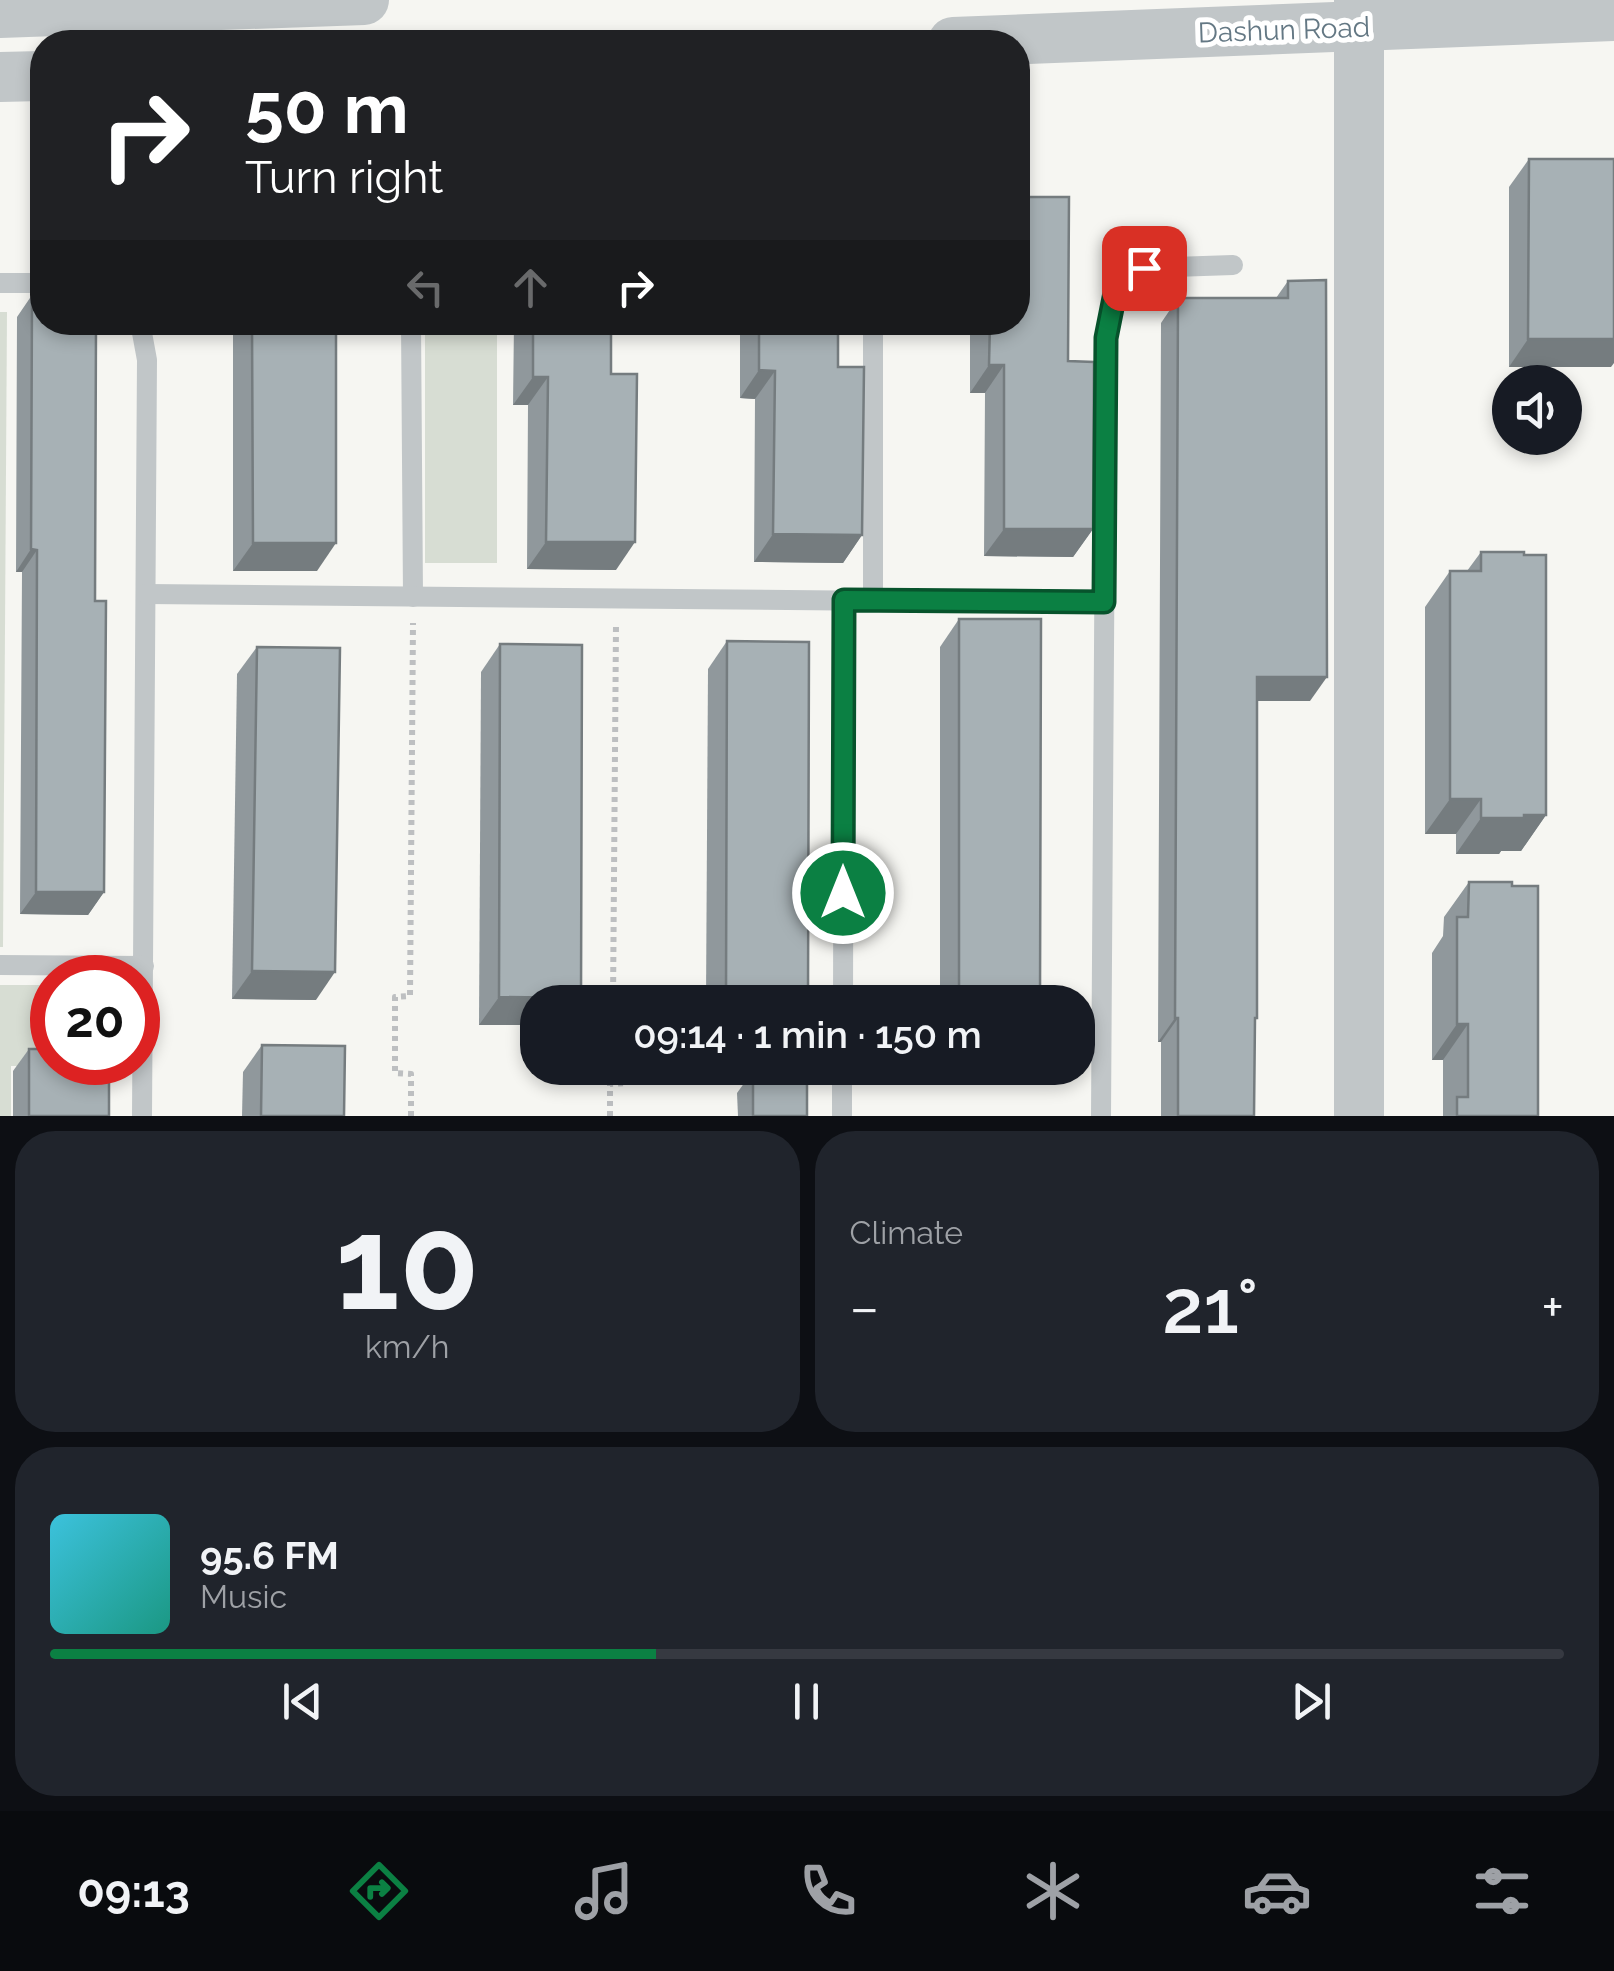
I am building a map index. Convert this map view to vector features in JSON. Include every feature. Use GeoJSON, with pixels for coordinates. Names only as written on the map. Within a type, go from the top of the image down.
{"type":"FeatureCollection","features":[{"type":"Feature","properties":{"kind":"street"},"geometry":{"type":"LineString","coordinates":[[0,13],[364,0]]}},
{"type":"Feature","properties":{"kind":"street"},"geometry":{"type":"LineString","coordinates":[[1358,1116],[1359,14]]}},
{"type":"Feature","properties":{"kind":"street","name":"Dashun Road"},"geometry":{"type":"LineString","coordinates":[[1030,37],[1359,14],[1614,16]]}},
{"type":"Feature","properties":{"kind":"street"},"geometry":{"type":"LineString","coordinates":[[0,78],[30,77]]}},
{"type":"Feature","properties":{"kind":"lane"},"geometry":{"type":"LineString","coordinates":[[1101,1116],[1106,338],[1115,293],[1144,268],[1234,266]]}},
{"type":"Feature","properties":{"kind":"lane"},"geometry":{"type":"LineString","coordinates":[[0,283],[30,283]]}},
{"type":"Feature","properties":{"kind":"lane"},"geometry":{"type":"LineString","coordinates":[[142,335],[147,360],[144,955]]}},
{"type":"Feature","properties":{"kind":"lane"},"geometry":{"type":"LineString","coordinates":[[411,335],[413,597]]}},
{"type":"Feature","properties":{"kind":"lane"},"geometry":{"type":"LineString","coordinates":[[873,335],[873,601]]}},
{"type":"Feature","properties":{"kind":"lane"},"geometry":{"type":"LineString","coordinates":[[146,594],[1104,602]]}},
{"type":"Feature","properties":{"kind":"lane"},"geometry":{"type":"LineString","coordinates":[[842,985],[844,600]]}},
{"type":"Feature","properties":{"kind":"lane"},"geometry":{"type":"LineString","coordinates":[[0,965],[30,965]]}},
{"type":"Feature","properties":{"kind":"lane"},"geometry":{"type":"LineString","coordinates":[[142,1085],[142,1116]]}},
{"type":"Feature","properties":{"kind":"lane"},"geometry":{"type":"LineString","coordinates":[[842,1085],[842,1116]]}},
{"type":"Feature","properties":{"kind":"path"},"geometry":{"type":"LineString","coordinates":[[411,1116],[411,1074],[395,1073],[394,997],[410,996],[413,597]]}},
{"type":"Feature","properties":{"kind":"path"},"geometry":{"type":"LineString","coordinates":[[612,985],[616,598]]}},
{"type":"Feature","properties":{"kind":"path"},"geometry":{"type":"LineString","coordinates":[[610,1085],[610,1116]]}},
{"type":"Feature","properties":{"kind":"shaded area"},"geometry":{"type":"Polygon","coordinates":[[[0,312],[7,312],[3,947],[0,947],[0,312]]]}},
{"type":"Feature","properties":{"kind":"shaded area"},"geometry":{"type":"Polygon","coordinates":[[[425,335],[497,335],[497,563],[425,563],[425,335]]]}},
{"type":"Feature","properties":{"kind":"shaded area"},"geometry":{"type":"Polygon","coordinates":[[[0,985],[30,985],[30,1066],[11,1066],[11,1116],[0,1116],[0,985]]]}},
{"type":"Feature","properties":{"kind":"building"},"geometry":{"type":"Polygon","coordinates":[[[1529,159],[1614,159],[1614,339],[1528,339],[1529,159]]]}},
{"type":"Feature","properties":{"kind":"building"},"geometry":{"type":"Polygon","coordinates":[[[1030,197],[1069,197],[1068,361],[1094,362],[1093,529],[1004,529],[1004,365],[989,365],[990,335],[1030,335],[1030,197]]]}},
{"type":"Feature","properties":{"kind":"building"},"geometry":{"type":"Polygon","coordinates":[[[1326,280],[1327,677],[1257,677],[1254,1116],[1178,1116],[1178,298],[1288,298],[1288,281],[1326,280]]]}},
{"type":"Feature","properties":{"kind":"building"},"geometry":{"type":"Polygon","coordinates":[[[32,335],[96,335],[95,601],[106,601],[104,892],[36,892],[37,550],[31,549],[32,335]]]}},
{"type":"Feature","properties":{"kind":"building"},"geometry":{"type":"Polygon","coordinates":[[[252,335],[336,335],[336,543],[253,543],[252,335]]]}},
{"type":"Feature","properties":{"kind":"building"},"geometry":{"type":"Polygon","coordinates":[[[533,335],[611,335],[611,374],[637,374],[635,542],[546,542],[548,377],[533,377],[533,335]]]}},
{"type":"Feature","properties":{"kind":"building"},"geometry":{"type":"Polygon","coordinates":[[[759,335],[838,335],[838,367],[864,367],[862,535],[773,534],[775,371],[759,370],[759,335]]]}},
{"type":"Feature","properties":{"kind":"building"},"geometry":{"type":"Polygon","coordinates":[[[1481,552],[1546,555],[1546,815],[1481,818],[1481,799],[1450,799],[1450,571],[1481,571],[1481,552]]]}},
{"type":"Feature","properties":{"kind":"building"},"geometry":{"type":"Polygon","coordinates":[[[959,619],[1041,619],[1040,985],[959,985],[959,619]]]}},
{"type":"Feature","properties":{"kind":"building"},"geometry":{"type":"Polygon","coordinates":[[[727,641],[809,642],[808,985],[726,985],[727,641]]]}},
{"type":"Feature","properties":{"kind":"building"},"geometry":{"type":"Polygon","coordinates":[[[500,644],[582,645],[581,985],[520,985],[520,997],[499,997],[500,644]]]}},
{"type":"Feature","properties":{"kind":"building"},"geometry":{"type":"Polygon","coordinates":[[[257,647],[340,648],[335,972],[252,971],[257,647]]]}},
{"type":"Feature","properties":{"kind":"building"},"geometry":{"type":"Polygon","coordinates":[[[1469,882],[1538,886],[1538,1116],[1457,1116],[1457,1097],[1468,1097],[1468,1024],[1457,1024],[1457,917],[1468,917],[1469,882]]]}},
{"type":"Feature","properties":{"kind":"building"},"geometry":{"type":"Polygon","coordinates":[[[262,1045],[345,1046],[344,1116],[261,1116],[262,1045]]]}},
{"type":"Feature","properties":{"kind":"building"},"geometry":{"type":"Polygon","coordinates":[[[29,1049],[30,1085],[109,1085],[109,1116],[29,1116],[29,1049]]]}},
{"type":"Feature","properties":{"kind":"building"},"geometry":{"type":"Polygon","coordinates":[[[753,1085],[807,1085],[807,1116],[753,1116],[753,1085]]]}},
{"type":"Feature","properties":{"kind":"route"},"geometry":{"type":"LineString","coordinates":[[843,893],[844,600],[1104,602],[1106,338],[1115,293],[1144,268]]}}]}
